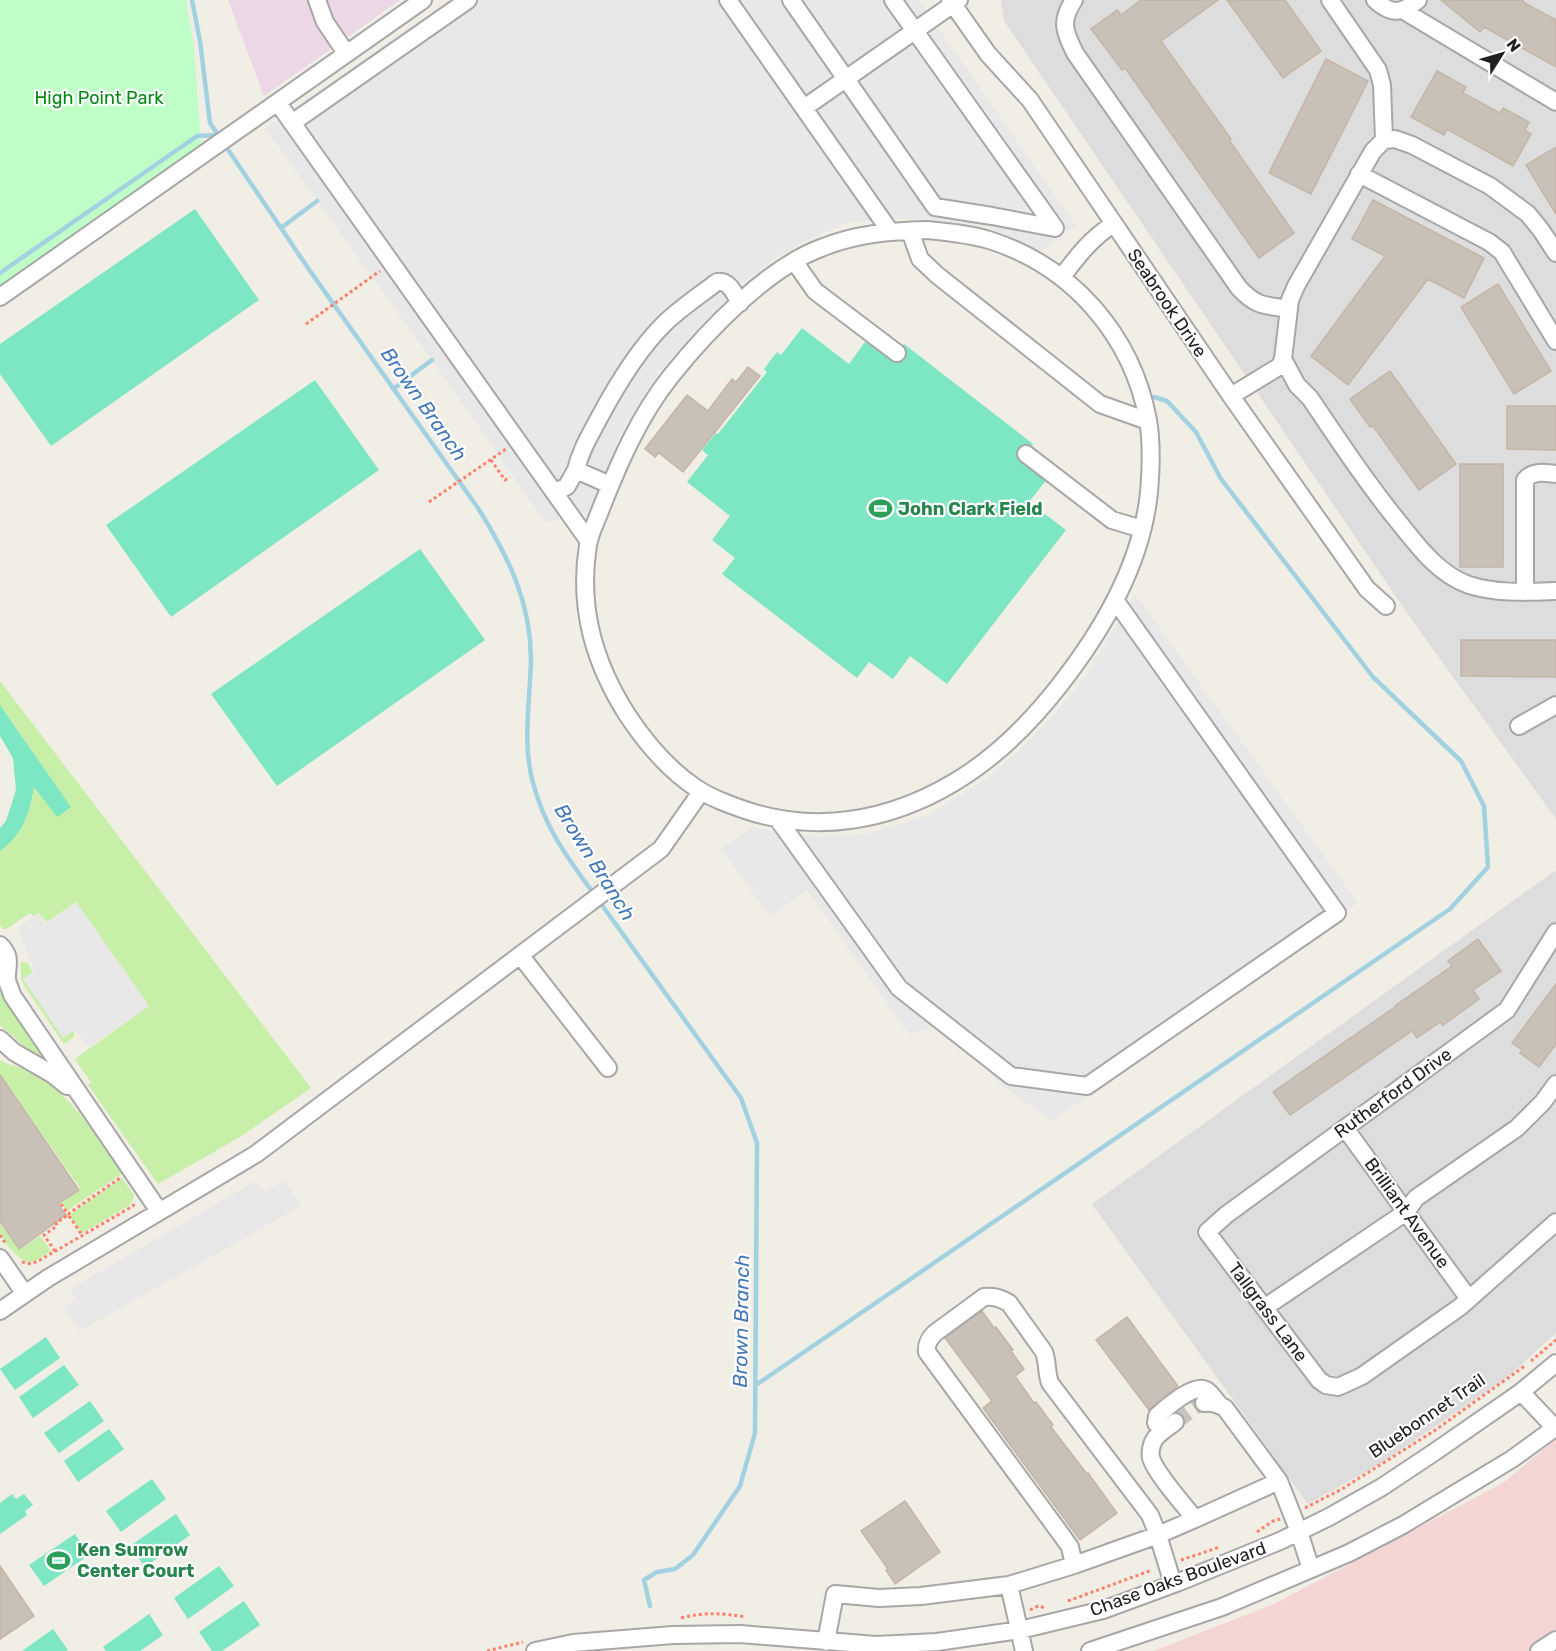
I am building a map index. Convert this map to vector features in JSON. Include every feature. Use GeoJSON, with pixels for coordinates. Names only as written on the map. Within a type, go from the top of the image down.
{"type":"FeatureCollection","features":[{"type":"Feature","properties":{"kind":"street"},"geometry":{"type":"LineString","coordinates":[[317,0],[325,22],[346,53]]}},
{"type":"Feature","properties":{"kind":"street"},"geometry":{"type":"LineString","coordinates":[[0,297],[423,0]]}},
{"type":"Feature","properties":{"kind":"street"},"geometry":{"type":"LineString","coordinates":[[292,123],[468,0]]}},
{"type":"Feature","properties":{"kind":"street"},"geometry":{"type":"LineString","coordinates":[[728,0],[890,231]]}},
{"type":"Feature","properties":{"kind":"street"},"geometry":{"type":"LineString","coordinates":[[791,0],[935,207],[1055,228],[892,0]]}},
{"type":"Feature","properties":{"kind":"street"},"geometry":{"type":"LineString","coordinates":[[1074,0],[1064,20],[1066,35],[1074,53],[1239,288],[1250,299],[1262,305],[1289,309]]}},
{"type":"Feature","properties":{"kind":"street"},"geometry":{"type":"LineString","coordinates":[[1330,0],[1378,70],[1382,85],[1384,140]]}},
{"type":"Feature","properties":{"kind":"street"},"geometry":{"type":"LineString","coordinates":[[1375,0],[1381,6],[1393,11],[1404,10],[1418,0]]}},
{"type":"Feature","properties":{"kind":"street"},"geometry":{"type":"LineString","coordinates":[[804,108],[954,1]]}},
{"type":"Feature","properties":{"kind":"street","name":"Seabrook Drive"},"geometry":{"type":"LineString","coordinates":[[954,1],[988,54],[1030,100],[1231,396],[1366,589],[1386,606]]}},
{"type":"Feature","properties":{"kind":"street"},"geometry":{"type":"LineString","coordinates":[[1404,10],[1556,102]]}},
{"type":"Feature","properties":{"kind":"street"},"geometry":{"type":"LineString","coordinates":[[278,103],[588,540]]}},
{"type":"Feature","properties":{"kind":"street"},"geometry":{"type":"LineString","coordinates":[[1231,396],[1281,366],[1290,300],[1296,286],[1359,174],[1373,151],[1384,140],[1395,139],[1412,145],[1491,186],[1528,214],[1556,253]]}},
{"type":"Feature","properties":{"kind":"street"},"geometry":{"type":"LineString","coordinates":[[1359,174],[1489,242],[1502,252],[1556,341]]}},
{"type":"Feature","properties":{"kind":"street"},"geometry":{"type":"LineString","coordinates":[[1062,277],[1083,248],[1113,224]]}},
{"type":"Feature","properties":{"kind":"street"},"geometry":{"type":"LineString","coordinates":[[910,231],[920,259],[955,290],[1100,404],[1148,421]]}},
{"type":"Feature","properties":{"kind":"street"},"geometry":{"type":"LineString","coordinates":[[910,231],[952,232],[987,239],[1035,258],[1081,293],[1101,315],[1130,363],[1140,386],[1148,421],[1150,479],[1142,529],[1130,570],[1081,657],[1052,695],[1005,744],[967,774],[916,802],[856,820],[803,823],[756,814],[701,792],[663,760],[631,720],[604,674],[592,640],[585,585],[588,540],[632,437],[667,381],[696,346],[741,303],[794,261],[817,249],[862,235],[910,231]]}},
{"type":"Feature","properties":{"kind":"street"},"geometry":{"type":"LineString","coordinates":[[794,261],[815,291],[897,353]]}},
{"type":"Feature","properties":{"kind":"street"},"geometry":{"type":"LineString","coordinates":[[555,493],[567,486],[576,470],[580,454],[603,410],[627,371],[665,323],[717,282],[727,283],[741,303]]}},
{"type":"Feature","properties":{"kind":"street"},"geometry":{"type":"LineString","coordinates":[[1283,359],[1297,385],[1310,398],[1384,506],[1424,553],[1444,570],[1467,584],[1479,587],[1512,592],[1556,591]]}},
{"type":"Feature","properties":{"kind":"street"},"geometry":{"type":"LineString","coordinates":[[1026,454],[1112,520],[1142,529]]}},
{"type":"Feature","properties":{"kind":"street"},"geometry":{"type":"LineString","coordinates":[[576,470],[610,485]]}},
{"type":"Feature","properties":{"kind":"street"},"geometry":{"type":"LineString","coordinates":[[1525,592],[1525,480],[1529,475],[1535,473],[1556,474]]}},
{"type":"Feature","properties":{"kind":"street"},"geometry":{"type":"LineString","coordinates":[[777,818],[899,988],[1011,1076],[1087,1086],[1337,913],[1115,600]]}},
{"type":"Feature","properties":{"kind":"street"},"geometry":{"type":"LineString","coordinates":[[1519,726],[1556,705]]}},
{"type":"Feature","properties":{"kind":"street"},"geometry":{"type":"LineString","coordinates":[[0,1311],[159,1211],[256,1154],[661,849],[701,792]]}},
{"type":"Feature","properties":{"kind":"street","name":"Rutherford Drive"},"geometry":{"type":"LineString","coordinates":[[1208,1232],[1226,1215],[1507,1010],[1556,932]]}},
{"type":"Feature","properties":{"kind":"street"},"geometry":{"type":"LineString","coordinates":[[0,945],[9,963],[7,981],[12,995],[159,1211]]}},
{"type":"Feature","properties":{"kind":"street"},"geometry":{"type":"LineString","coordinates":[[520,955],[608,1068]]}},
{"type":"Feature","properties":{"kind":"street"},"geometry":{"type":"LineString","coordinates":[[0,1039],[14,1052],[52,1074],[80,1095]]}},
{"type":"Feature","properties":{"kind":"street"},"geometry":{"type":"LineString","coordinates":[[1264,1308],[1406,1212],[1416,1198],[1518,1128],[1543,1102],[1556,1084]]}},
{"type":"Feature","properties":{"kind":"street","name":"Brilliant Avenue"},"geometry":{"type":"LineString","coordinates":[[1345,1128],[1469,1299]]}},
{"type":"Feature","properties":{"kind":"street"},"geometry":{"type":"LineString","coordinates":[[1469,1299],[1556,1222]]}},
{"type":"Feature","properties":{"kind":"street","name":"Tallgrass Lane"},"geometry":{"type":"LineString","coordinates":[[1208,1232],[1319,1380],[1332,1387],[1344,1385],[1362,1376],[1469,1299]]}},
{"type":"Feature","properties":{"kind":"street"},"geometry":{"type":"LineString","coordinates":[[9,1256],[25,1294]]}},
{"type":"Feature","properties":{"kind":"street"},"geometry":{"type":"LineString","coordinates":[[1074,1565],[1070,1547],[927,1352],[926,1346],[935,1333],[984,1297],[1001,1298],[1008,1303],[1044,1352],[1048,1361],[1047,1374],[1050,1383],[1150,1515],[1173,1584]]}},
{"type":"Feature","properties":{"kind":"street","name":"Chase Oaks Boulevard"},"geometry":{"type":"LineString","coordinates":[[535,1651],[633,1637],[717,1635],[876,1645],[937,1642],[1020,1630],[1103,1610],[1280,1541],[1329,1517],[1382,1487],[1521,1392],[1556,1363]]}},
{"type":"Feature","properties":{"kind":"street"},"geometry":{"type":"LineString","coordinates":[[1195,1519],[1151,1459],[1150,1451],[1156,1437],[1169,1427],[1156,1423],[1156,1416],[1193,1389],[1203,1389],[1208,1391],[1211,1404],[1225,1408],[1279,1480],[1311,1569]]}},
{"type":"Feature","properties":{"kind":"street"},"geometry":{"type":"LineString","coordinates":[[1521,1392],[1556,1428]]}},
{"type":"Feature","properties":{"kind":"street","name":"Chase Oaks Boulevard"},"geometry":{"type":"LineString","coordinates":[[1090,1651],[1222,1607],[1348,1553],[1403,1525],[1512,1459],[1556,1428]]}},
{"type":"Feature","properties":{"kind":"street"},"geometry":{"type":"LineString","coordinates":[[826,1642],[835,1594],[879,1598],[921,1596],[1009,1585],[1158,1535],[1279,1480]]}},
{"type":"Feature","properties":{"kind":"street"},"geometry":{"type":"LineString","coordinates":[[1009,1585],[1024,1651]]}},
{"type":"Feature","properties":{"kind":"street"},"geometry":{"type":"LineString","coordinates":[[1539,1651],[1556,1640]]}},
{"type":"Feature","properties":{"kind":"path"},"geometry":{"type":"LineString","coordinates":[[306,324],[365,282]]}},
{"type":"Feature","properties":{"kind":"path"},"geometry":{"type":"LineString","coordinates":[[429,502],[496,456]]}},
{"type":"Feature","properties":{"kind":"path"},"geometry":{"type":"LineString","coordinates":[[491,460],[505,480],[510,477]]}},
{"type":"Feature","properties":{"kind":"path"},"geometry":{"type":"LineString","coordinates":[[55,1251],[44,1235],[68,1214],[123,1176]]}},
{"type":"Feature","properties":{"kind":"path"},"geometry":{"type":"LineString","coordinates":[[0,1235],[9,1256],[31,1264],[133,1206],[136,1198]]}},
{"type":"Feature","properties":{"kind":"path"},"geometry":{"type":"LineString","coordinates":[[61,1204],[82,1235]]}},
{"type":"Feature","properties":{"kind":"path","name":"Bluebonnet Trail"},"geometry":{"type":"LineString","coordinates":[[1308,1507],[1342,1489],[1434,1431],[1525,1366],[1556,1340]]}},
{"type":"Feature","properties":{"kind":"path"},"geometry":{"type":"LineString","coordinates":[[1254,1535],[1273,1521],[1282,1518]]}},
{"type":"Feature","properties":{"kind":"path"},"geometry":{"type":"LineString","coordinates":[[1179,1561],[1221,1546]]}},
{"type":"Feature","properties":{"kind":"path"},"geometry":{"type":"LineString","coordinates":[[1062,1604],[1156,1569]]}},
{"type":"Feature","properties":{"kind":"path"},"geometry":{"type":"LineString","coordinates":[[1027,1613],[1033,1607],[1038,1606],[1052,1609]]}},
{"type":"Feature","properties":{"kind":"shaded area"},"geometry":{"type":"Polygon","coordinates":[[[228,0],[400,0],[264,96],[228,0]]]}},
{"type":"Feature","properties":{"kind":"shaded area"},"geometry":{"type":"Polygon","coordinates":[[[449,0],[919,0],[1076,226],[1040,251],[989,227],[947,221],[895,218],[848,223],[811,238],[773,259],[744,282],[710,315],[661,369],[620,434],[590,514],[545,522],[265,128],[449,0]]]}},
{"type":"Feature","properties":{"kind":"shaded area"},"geometry":{"type":"Polygon","coordinates":[[[1001,0],[1556,0],[1556,819],[1414,623],[1004,21],[1001,0]]]}},
{"type":"Feature","properties":{"kind":"shaded area"},"geometry":{"type":"Polygon","coordinates":[[[1135,594],[1358,903],[1052,1121],[1000,1084],[958,1021],[909,1034],[807,890],[770,916],[721,849],[752,827],[818,837],[866,834],[929,815],[987,778],[1025,745],[1056,712],[1083,680],[1135,594]]]}},
{"type":"Feature","properties":{"kind":"shaded area"},"geometry":{"type":"Polygon","coordinates":[[[1556,870],[1556,1333],[1508,1377],[1380,1464],[1308,1504],[1092,1204],[1556,870]]]}},
{"type":"Feature","properties":{"kind":"shaded area"},"geometry":{"type":"Polygon","coordinates":[[[76,902],[149,1006],[90,1047],[74,1030],[63,1038],[23,979],[34,971],[18,928],[38,913],[46,924],[76,902]]]}},
{"type":"Feature","properties":{"kind":"shaded area"},"geometry":{"type":"Polygon","coordinates":[[[284,1180],[301,1206],[80,1331],[64,1308],[76,1299],[70,1289],[256,1181],[265,1192],[284,1180]]]}},
{"type":"Feature","properties":{"kind":"shaded area"},"geometry":{"type":"Polygon","coordinates":[[[1556,1439],[1556,1651],[1153,1651],[1272,1605],[1503,1483],[1556,1439]]]}},
{"type":"Feature","properties":{"kind":"green space","name":"High Point Park"},"geometry":{"type":"Polygon","coordinates":[[[0,0],[186,0],[194,47],[201,143],[198,149],[0,288],[0,0]]]}},
{"type":"Feature","properties":{"kind":"green space"},"geometry":{"type":"Polygon","coordinates":[[[195,209],[259,300],[51,446],[0,374],[0,344],[195,209]]]}},
{"type":"Feature","properties":{"kind":"green space","name":"John Clark Field"},"geometry":{"type":"Polygon","coordinates":[[[802,328],[849,364],[867,339],[892,358],[904,344],[1033,444],[1022,459],[1047,479],[1029,502],[1066,530],[947,684],[910,656],[893,679],[869,662],[857,678],[722,574],[735,558],[712,540],[730,516],[687,482],[708,455],[702,450],[716,433],[718,434],[767,372],[764,369],[777,352],[781,355],[802,328]]]}},
{"type":"Feature","properties":{"kind":"green space"},"geometry":{"type":"Polygon","coordinates":[[[315,380],[379,470],[171,617],[106,525],[315,380]]]}},
{"type":"Feature","properties":{"kind":"green space"},"geometry":{"type":"Polygon","coordinates":[[[420,549],[485,640],[277,786],[211,694],[420,549]]]}},
{"type":"Feature","properties":{"kind":"green space"},"geometry":{"type":"Polygon","coordinates":[[[0,681],[311,1088],[240,1137],[158,1184],[88,1085],[91,1082],[75,1060],[149,1006],[76,902],[47,922],[38,913],[33,916],[30,913],[5,930],[0,926],[0,851],[31,802],[34,786],[71,807],[0,705],[0,681]]]}},
{"type":"Feature","properties":{"kind":"green space"},"geometry":{"type":"Polygon","coordinates":[[[0,705],[71,807],[57,817],[34,787],[30,806],[20,830],[0,851],[0,828],[6,821],[16,790],[13,758],[0,736],[0,705]]]}},
{"type":"Feature","properties":{"kind":"green space"},"geometry":{"type":"Polygon","coordinates":[[[21,962],[28,963],[33,973],[24,979],[63,1037],[74,1031],[74,1037],[64,1044],[23,984],[21,962]]]}},
{"type":"Feature","properties":{"kind":"green space"},"geometry":{"type":"Polygon","coordinates":[[[0,985],[44,1057],[29,1050],[0,1025],[0,985]]]}},
{"type":"Feature","properties":{"kind":"green space"},"geometry":{"type":"Polygon","coordinates":[[[0,1060],[34,1073],[61,1094],[94,1132],[123,1173],[67,1211],[62,1203],[81,1189],[5,1082],[0,1085],[0,1060]]]}},
{"type":"Feature","properties":{"kind":"green space"},"geometry":{"type":"Polygon","coordinates":[[[122,1178],[134,1195],[130,1205],[82,1233],[69,1215],[122,1178]]]}},
{"type":"Feature","properties":{"kind":"green space"},"geometry":{"type":"Polygon","coordinates":[[[0,1223],[19,1250],[40,1236],[51,1251],[30,1262],[21,1259],[4,1241],[0,1232],[0,1223]]]}},
{"type":"Feature","properties":{"kind":"green space"},"geometry":{"type":"Polygon","coordinates":[[[46,1337],[60,1358],[15,1390],[0,1369],[46,1337]]]}},
{"type":"Feature","properties":{"kind":"green space"},"geometry":{"type":"Polygon","coordinates":[[[64,1365],[79,1385],[33,1418],[19,1397],[64,1365]]]}},
{"type":"Feature","properties":{"kind":"green space"},"geometry":{"type":"Polygon","coordinates":[[[90,1401],[104,1421],[59,1453],[44,1433],[90,1401]]]}},
{"type":"Feature","properties":{"kind":"green space"},"geometry":{"type":"Polygon","coordinates":[[[109,1429],[124,1449],[78,1482],[64,1461],[109,1429]]]}},
{"type":"Feature","properties":{"kind":"green space"},"geometry":{"type":"Polygon","coordinates":[[[152,1479],[166,1499],[121,1532],[106,1511],[152,1479]]]}},
{"type":"Feature","properties":{"kind":"green space"},"geometry":{"type":"Polygon","coordinates":[[[12,1494],[16,1499],[24,1494],[33,1505],[25,1511],[27,1515],[0,1534],[0,1503],[12,1494]]]}},
{"type":"Feature","properties":{"kind":"green space"},"geometry":{"type":"Polygon","coordinates":[[[176,1514],[190,1535],[145,1567],[130,1546],[176,1514]]]}},
{"type":"Feature","properties":{"kind":"green space","name":"Ken Sumrow Center Court"},"geometry":{"type":"Polygon","coordinates":[[[75,1534],[89,1555],[44,1586],[29,1565],[75,1534]]]}},
{"type":"Feature","properties":{"kind":"green space"},"geometry":{"type":"Polygon","coordinates":[[[219,1566],[234,1586],[188,1619],[174,1598],[219,1566]]]}},
{"type":"Feature","properties":{"kind":"green space"},"geometry":{"type":"Polygon","coordinates":[[[244,1601],[260,1625],[222,1651],[212,1651],[199,1632],[244,1601]]]}},
{"type":"Feature","properties":{"kind":"green space"},"geometry":{"type":"Polygon","coordinates":[[[149,1614],[163,1635],[140,1651],[106,1651],[103,1647],[149,1614]]]}},
{"type":"Feature","properties":{"kind":"green space"},"geometry":{"type":"Polygon","coordinates":[[[53,1629],[68,1650],[22,1651],[53,1629]]]}},
{"type":"Feature","properties":{"kind":"building"},"geometry":{"type":"Polygon","coordinates":[[[1141,0],[1218,0],[1161,41],[1294,233],[1259,258],[1125,68],[1122,70],[1091,29],[1117,10],[1121,15],[1141,0]]]}},
{"type":"Feature","properties":{"kind":"building"},"geometry":{"type":"Polygon","coordinates":[[[1227,0],[1285,0],[1321,51],[1283,78],[1227,0]]]}},
{"type":"Feature","properties":{"kind":"building"},"geometry":{"type":"Polygon","coordinates":[[[1441,0],[1523,0],[1556,20],[1556,67],[1484,27],[1480,32],[1441,0]]]}},
{"type":"Feature","properties":{"kind":"building"},"geometry":{"type":"Polygon","coordinates":[[[1326,59],[1368,81],[1311,194],[1269,173],[1326,59]]]}},
{"type":"Feature","properties":{"kind":"building"},"geometry":{"type":"Polygon","coordinates":[[[1437,71],[1466,87],[1463,93],[1500,113],[1503,108],[1529,122],[1525,130],[1531,134],[1513,166],[1447,129],[1444,135],[1411,117],[1437,71]]]}},
{"type":"Feature","properties":{"kind":"building"},"geometry":{"type":"Polygon","coordinates":[[[1556,147],[1556,214],[1526,165],[1556,147]]]}},
{"type":"Feature","properties":{"kind":"building"},"geometry":{"type":"Polygon","coordinates":[[[1373,200],[1484,258],[1464,298],[1428,279],[1348,385],[1311,356],[1385,256],[1352,239],[1373,200]]]}},
{"type":"Feature","properties":{"kind":"building"},"geometry":{"type":"Polygon","coordinates":[[[1498,284],[1551,371],[1514,394],[1461,307],[1498,284]]]}},
{"type":"Feature","properties":{"kind":"building"},"geometry":{"type":"Polygon","coordinates":[[[748,367],[760,376],[683,472],[659,453],[655,457],[645,449],[687,395],[708,411],[732,379],[736,382],[748,367]]]}},
{"type":"Feature","properties":{"kind":"building"},"geometry":{"type":"Polygon","coordinates":[[[1390,371],[1456,464],[1419,490],[1373,426],[1370,427],[1350,399],[1390,371]]]}},
{"type":"Feature","properties":{"kind":"building"},"geometry":{"type":"Polygon","coordinates":[[[1507,406],[1556,406],[1556,450],[1507,449],[1507,406]]]}},
{"type":"Feature","properties":{"kind":"building"},"geometry":{"type":"Polygon","coordinates":[[[1460,464],[1503,464],[1503,567],[1460,567],[1460,464]]]}},
{"type":"Feature","properties":{"kind":"building"},"geometry":{"type":"Polygon","coordinates":[[[1461,640],[1556,640],[1556,677],[1461,676],[1461,640]]]}},
{"type":"Feature","properties":{"kind":"building"},"geometry":{"type":"Polygon","coordinates":[[[1478,939],[1501,971],[1473,990],[1479,999],[1443,1025],[1440,1022],[1417,1038],[1412,1031],[1290,1115],[1273,1092],[1452,966],[1448,961],[1478,939]]]}},
{"type":"Feature","properties":{"kind":"building"},"geometry":{"type":"Polygon","coordinates":[[[1556,984],[1556,1044],[1539,1067],[1520,1053],[1522,1050],[1512,1043],[1556,984]]]}},
{"type":"Feature","properties":{"kind":"building"},"geometry":{"type":"Polygon","coordinates":[[[0,1075],[79,1190],[58,1204],[66,1215],[19,1249],[0,1221],[0,1075]]]}},
{"type":"Feature","properties":{"kind":"building"},"geometry":{"type":"Polygon","coordinates":[[[982,1311],[1013,1350],[1011,1351],[1024,1369],[1015,1376],[1117,1513],[1080,1540],[983,1408],[992,1401],[945,1338],[982,1311]]]}},
{"type":"Feature","properties":{"kind":"building"},"geometry":{"type":"Polygon","coordinates":[[[1127,1317],[1178,1386],[1149,1410],[1096,1340],[1127,1317]]]}},
{"type":"Feature","properties":{"kind":"building"},"geometry":{"type":"Polygon","coordinates":[[[905,1501],[940,1552],[895,1584],[886,1570],[888,1569],[861,1531],[905,1501]]]}},
{"type":"Feature","properties":{"kind":"building"},"geometry":{"type":"Polygon","coordinates":[[[0,1566],[34,1616],[0,1639],[0,1566]]]}},
{"type":"Feature","properties":{"kind":"waterway","name":"Brown Branch"},"geometry":{"type":"LineString","coordinates":[[192,0],[200,41],[210,123],[308,268],[478,508],[508,562],[522,599],[530,639],[527,737],[533,783],[550,828],[594,894]]}},
{"type":"Feature","properties":{"kind":"waterway"},"geometry":{"type":"LineString","coordinates":[[0,273],[197,136],[218,135]]}},
{"type":"Feature","properties":{"kind":"waterway"},"geometry":{"type":"LineString","coordinates":[[281,228],[317,201]]}},
{"type":"Feature","properties":{"kind":"waterway"},"geometry":{"type":"LineString","coordinates":[[393,389],[432,360]]}},
{"type":"Feature","properties":{"kind":"waterway"},"geometry":{"type":"LineString","coordinates":[[756,1385],[1450,909],[1488,867],[1484,806],[1461,761],[1373,677],[1221,479],[1196,432],[1167,401],[1154,397]]}},
{"type":"Feature","properties":{"kind":"waterway","name":"Brown Branch"},"geometry":{"type":"LineString","coordinates":[[599,901],[741,1098],[757,1143],[755,1433],[740,1486],[693,1555],[675,1569],[657,1572],[644,1580],[650,1606]]}},
{"type":"Feature","properties":{"kind":"tunnel"},"geometry":{"type":"LineString","coordinates":[[1175,1422],[1204,1403]]}},
{"type":"Feature","properties":{"kind":"place","name":"John Clark Field"},"geometry":{"type":"Point","coordinates":[880,509]}},
{"type":"Feature","properties":{"kind":"place","name":"Ken Sumrow Center Court"},"geometry":{"type":"Point","coordinates":[59,1560]}}]}
